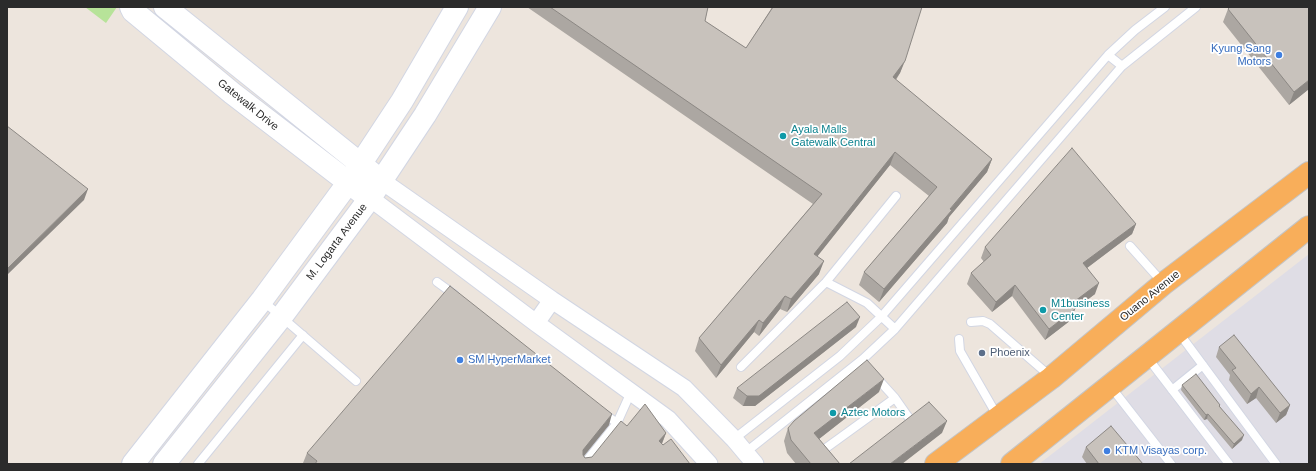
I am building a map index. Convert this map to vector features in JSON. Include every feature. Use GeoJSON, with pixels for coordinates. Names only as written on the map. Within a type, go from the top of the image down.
{"type":"FeatureCollection","features":[{"type":"Feature","properties":{"kind":"highway","name":"Ouano Avenue"},"geometry":{"type":"LineString","coordinates":[[936,464],[1051,378],[1163,284],[1309,173]]}},
{"type":"Feature","properties":{"kind":"highway"},"geometry":{"type":"LineString","coordinates":[[1012,464],[1309,227]]}},
{"type":"Feature","properties":{"kind":"main road"},"geometry":{"type":"LineString","coordinates":[[165,7],[360,166],[382,181]]}},
{"type":"Feature","properties":{"kind":"main road"},"geometry":{"type":"LineString","coordinates":[[133,464],[262,300],[348,184],[402,101],[457,7]]}},
{"type":"Feature","properties":{"kind":"main road","name":"M. Logarta Avenue"},"geometry":{"type":"LineString","coordinates":[[164,464],[282,316],[370,198],[425,115],[490,7]]}},
{"type":"Feature","properties":{"kind":"main road","name":"Gatewalk Drive"},"geometry":{"type":"LineString","coordinates":[[133,8],[232,93],[348,184],[370,198]]}},
{"type":"Feature","properties":{"kind":"street"},"geometry":{"type":"LineString","coordinates":[[382,181],[552,300],[684,388],[734,439],[750,458]]}},
{"type":"Feature","properties":{"kind":"street"},"geometry":{"type":"LineString","coordinates":[[370,198],[536,323],[668,418],[709,464]]}},
{"type":"Feature","properties":{"kind":"street"},"geometry":{"type":"LineString","coordinates":[[536,323],[552,300]]}},
{"type":"Feature","properties":{"kind":"lane"},"geometry":{"type":"LineString","coordinates":[[734,439],[840,356],[881,317],[1108,55],[1165,7]]}},
{"type":"Feature","properties":{"kind":"lane"},"geometry":{"type":"LineString","coordinates":[[750,458],[868,366],[895,330],[1122,66],[1196,7]]}},
{"type":"Feature","properties":{"kind":"lane"},"geometry":{"type":"LineString","coordinates":[[1108,55],[1122,66]]}},
{"type":"Feature","properties":{"kind":"lane"},"geometry":{"type":"LineString","coordinates":[[742,367],[826,282],[896,196]]}},
{"type":"Feature","properties":{"kind":"lane"},"geometry":{"type":"LineString","coordinates":[[1130,246],[1163,284]]}},
{"type":"Feature","properties":{"kind":"lane"},"geometry":{"type":"LineString","coordinates":[[438,282],[462,301]]}},
{"type":"Feature","properties":{"kind":"lane"},"geometry":{"type":"LineString","coordinates":[[826,282],[867,303],[895,330]]}},
{"type":"Feature","properties":{"kind":"lane"},"geometry":{"type":"LineString","coordinates":[[262,300],[356,381]]}},
{"type":"Feature","properties":{"kind":"lane"},"geometry":{"type":"LineString","coordinates":[[971,322],[984,321],[990,324],[1051,378]]}},
{"type":"Feature","properties":{"kind":"lane"},"geometry":{"type":"LineString","coordinates":[[1178,332],[1272,463]]}},
{"type":"Feature","properties":{"kind":"lane"},"geometry":{"type":"LineString","coordinates":[[198,464],[303,335]]}},
{"type":"Feature","properties":{"kind":"lane"},"geometry":{"type":"LineString","coordinates":[[959,338],[960,351],[998,418]]}},
{"type":"Feature","properties":{"kind":"lane"},"geometry":{"type":"LineString","coordinates":[[1147,357],[1229,464]]}},
{"type":"Feature","properties":{"kind":"lane"},"geometry":{"type":"LineString","coordinates":[[1172,390],[1203,365]]}},
{"type":"Feature","properties":{"kind":"lane"},"geometry":{"type":"LineString","coordinates":[[868,366],[895,398],[909,418]]}},
{"type":"Feature","properties":{"kind":"lane"},"geometry":{"type":"LineString","coordinates":[[1110,386],[1171,464]]}},
{"type":"Feature","properties":{"kind":"lane"},"geometry":{"type":"LineString","coordinates":[[584,464],[617,423],[631,392]]}},
{"type":"Feature","properties":{"kind":"lane"},"geometry":{"type":"LineString","coordinates":[[826,448],[895,398]]}},
{"type":"Feature","properties":{"kind":"lane"},"geometry":{"type":"LineString","coordinates":[[598,409],[617,423]]}},
{"type":"Feature","properties":{"kind":"shaded area"},"geometry":{"type":"Polygon","coordinates":[[[1309,254],[1309,464],[1039,464],[1083,430],[1309,254]]]}},
{"type":"Feature","properties":{"kind":"green space"},"geometry":{"type":"Polygon","coordinates":[[[85,7],[117,7],[106,23],[85,7]]]}},
{"type":"Feature","properties":{"kind":"building","name":"Ayala Malls Gatewalk Central"},"geometry":{"type":"Polygon","coordinates":[[[550,7],[708,7],[705,21],[746,48],[773,7],[922,7],[905,61],[893,77],[992,159],[950,209],[952,210],[884,289],[864,272],[937,187],[895,152],[814,254],[824,261],[791,299],[785,296],[763,323],[759,320],[721,365],[699,338],[822,194],[550,7]]]}},
{"type":"Feature","properties":{"kind":"building","name":"Kyung Sang Motors"},"geometry":{"type":"Polygon","coordinates":[[[1230,7],[1309,7],[1309,80],[1294,92],[1228,9],[1230,7]]]}},
{"type":"Feature","properties":{"kind":"building"},"geometry":{"type":"Polygon","coordinates":[[[7,126],[88,189],[7,269],[7,126]]]}},
{"type":"Feature","properties":{"kind":"building"},"geometry":{"type":"Polygon","coordinates":[[[1072,148],[1136,224],[1083,263],[1099,283],[1071,304],[1075,309],[1049,329],[1015,285],[996,302],[971,273],[991,255],[985,247],[1072,148]]]}},
{"type":"Feature","properties":{"kind":"building","name":"SM HyperMarket"},"geometry":{"type":"Polygon","coordinates":[[[450,286],[612,414],[583,450],[583,455],[585,458],[592,457],[621,421],[627,426],[645,404],[666,433],[659,441],[663,445],[671,439],[690,464],[315,464],[317,461],[307,453],[450,286]]]}},
{"type":"Feature","properties":{"kind":"building"},"geometry":{"type":"Polygon","coordinates":[[[847,302],[860,317],[759,396],[747,396],[737,388],[847,302]]]}},
{"type":"Feature","properties":{"kind":"building"},"geometry":{"type":"Polygon","coordinates":[[[1234,335],[1290,405],[1280,413],[1259,387],[1251,394],[1232,370],[1236,368],[1219,347],[1234,335]]]}},
{"type":"Feature","properties":{"kind":"building","name":"Aztec Motors"},"geometry":{"type":"Polygon","coordinates":[[[867,360],[884,379],[814,433],[840,464],[811,464],[791,440],[788,428],[794,421],[867,360]]]}},
{"type":"Feature","properties":{"kind":"building"},"geometry":{"type":"Polygon","coordinates":[[[1196,374],[1220,405],[1219,406],[1244,435],[1234,444],[1208,414],[1206,415],[1182,385],[1196,374]]]}},
{"type":"Feature","properties":{"kind":"building"},"geometry":{"type":"Polygon","coordinates":[[[929,402],[947,421],[890,464],[849,464],[929,402]]]}},
{"type":"Feature","properties":{"kind":"building"},"geometry":{"type":"Polygon","coordinates":[[[1111,426],[1143,464],[1099,464],[1086,447],[1111,426]]]}},
{"type":"Feature","properties":{"kind":"place","name":"Kyung Sang Motors"},"geometry":{"type":"Point","coordinates":[1279,55]}},
{"type":"Feature","properties":{"kind":"place","name":"Ayala Malls Gatewalk Central"},"geometry":{"type":"Point","coordinates":[783,136]}},
{"type":"Feature","properties":{"kind":"place","name":"M1business Center"},"geometry":{"type":"Point","coordinates":[1043,310]}},
{"type":"Feature","properties":{"kind":"place","name":"Phoenix"},"geometry":{"type":"Point","coordinates":[982,353]}},
{"type":"Feature","properties":{"kind":"place","name":"SM HyperMarket"},"geometry":{"type":"Point","coordinates":[460,360]}},
{"type":"Feature","properties":{"kind":"place","name":"Aztec Motors"},"geometry":{"type":"Point","coordinates":[833,413]}},
{"type":"Feature","properties":{"kind":"place","name":"KTM Visayas corp."},"geometry":{"type":"Point","coordinates":[1107,451]}}]}
